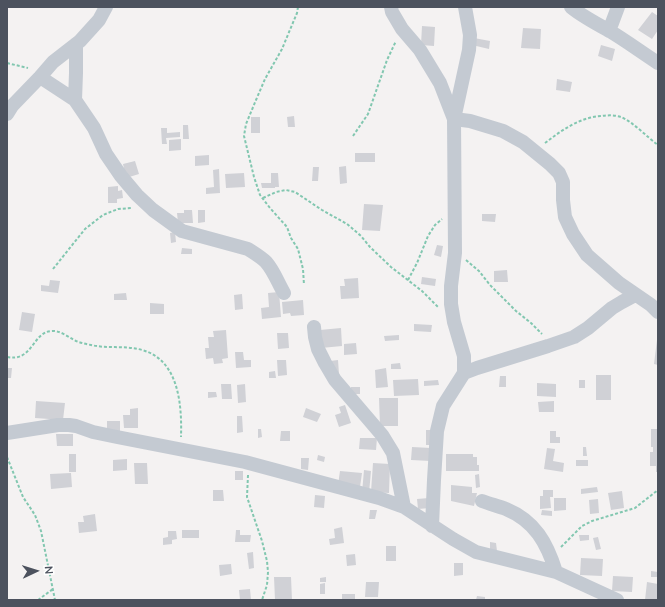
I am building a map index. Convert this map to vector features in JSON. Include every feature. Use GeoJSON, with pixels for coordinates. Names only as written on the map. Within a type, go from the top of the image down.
{"type":"FeatureCollection","features":[{"type":"Feature","properties":{"kind":"street"},"geometry":{"type":"LineString","coordinates":[[7,114],[12,106],[53,62],[80,41],[99,20],[106,7]]}},
{"type":"Feature","properties":{"kind":"street"},"geometry":{"type":"LineString","coordinates":[[391,7],[392,12],[402,29],[420,50],[440,84],[454,119]]}},
{"type":"Feature","properties":{"kind":"street"},"geometry":{"type":"LineString","coordinates":[[432,526],[437,431],[443,406],[464,373],[464,356],[454,322],[451,304],[451,286],[455,253],[454,119],[469,50],[470,35],[465,7]]}},
{"type":"Feature","properties":{"kind":"street"},"geometry":{"type":"LineString","coordinates":[[570,7],[576,12],[610,31],[658,63]]}},
{"type":"Feature","properties":{"kind":"street"},"geometry":{"type":"LineString","coordinates":[[610,31],[618,7]]}},
{"type":"Feature","properties":{"kind":"street"},"geometry":{"type":"LineString","coordinates":[[75,100],[76,44]]}},
{"type":"Feature","properties":{"kind":"street"},"geometry":{"type":"LineString","coordinates":[[40,77],[75,100],[94,128],[106,154],[121,176],[137,195],[153,210],[182,231],[248,249],[258,255],[273,271],[284,293]]}},
{"type":"Feature","properties":{"kind":"street"},"geometry":{"type":"LineString","coordinates":[[454,119],[470,121],[503,131],[535,151],[550,164],[559,173],[563,182],[565,217],[573,234],[587,254],[619,283],[651,305],[658,312]]}},
{"type":"Feature","properties":{"kind":"street"},"geometry":{"type":"LineString","coordinates":[[464,373],[574,337],[588,328],[612,308],[636,295]]}},
{"type":"Feature","properties":{"kind":"street"},"geometry":{"type":"LineString","coordinates":[[314,327],[318,349],[324,363],[335,380],[382,436],[392,454],[404,507]]}},
{"type":"Feature","properties":{"kind":"street"},"geometry":{"type":"LineString","coordinates":[[7,433],[58,425],[69,425],[93,432],[228,458],[379,498],[404,507],[432,526],[476,552],[556,572],[617,600]]}},
{"type":"Feature","properties":{"kind":"street"},"geometry":{"type":"LineString","coordinates":[[482,501],[506,509],[522,517],[534,527],[551,556],[556,572]]}},
{"type":"Feature","properties":{"kind":"path"},"geometry":{"type":"LineString","coordinates":[[298,7],[282,49],[265,79],[246,124],[244,136],[260,195],[287,227],[291,238],[298,249],[303,269],[304,285]]}},
{"type":"Feature","properties":{"kind":"path"},"geometry":{"type":"LineString","coordinates":[[353,136],[368,114],[387,60],[402,29]]}},
{"type":"Feature","properties":{"kind":"path"},"geometry":{"type":"LineString","coordinates":[[7,63],[28,68]]}},
{"type":"Feature","properties":{"kind":"path"},"geometry":{"type":"LineString","coordinates":[[535,151],[566,128],[581,120],[594,116],[609,115],[620,117],[658,145]]}},
{"type":"Feature","properties":{"kind":"path"},"geometry":{"type":"LineString","coordinates":[[263,198],[276,192],[286,190],[295,192],[347,224],[361,236],[391,267],[422,291],[454,322]]}},
{"type":"Feature","properties":{"kind":"path"},"geometry":{"type":"LineString","coordinates":[[53,270],[85,229],[103,215],[118,209],[134,208],[153,210]]}},
{"type":"Feature","properties":{"kind":"path"},"geometry":{"type":"LineString","coordinates":[[408,280],[428,236],[435,225],[446,215],[455,210]]}},
{"type":"Feature","properties":{"kind":"path"},"geometry":{"type":"LineString","coordinates":[[455,253],[479,271],[490,285],[542,334],[548,346]]}},
{"type":"Feature","properties":{"kind":"path"},"geometry":{"type":"LineString","coordinates":[[7,357],[14,359],[21,356],[28,351],[45,333],[52,331],[60,332],[77,341],[92,346],[125,347],[143,350],[157,356],[168,369],[180,397],[182,420],[181,450]]}},
{"type":"Feature","properties":{"kind":"path"},"geometry":{"type":"LineString","coordinates":[[7,457],[23,497],[35,515],[41,531],[55,600]]}},
{"type":"Feature","properties":{"kind":"path"},"geometry":{"type":"LineString","coordinates":[[249,463],[247,498],[268,561],[267,585],[262,600]]}},
{"type":"Feature","properties":{"kind":"path"},"geometry":{"type":"LineString","coordinates":[[551,556],[582,526],[592,521],[636,508],[658,490]]}},
{"type":"Feature","properties":{"kind":"path"},"geometry":{"type":"LineString","coordinates":[[38,600],[53,588]]}},
{"type":"Feature","properties":{"kind":"building"},"geometry":{"type":"Polygon","coordinates":[[[652,12],[658,16],[658,30],[652,39],[638,30],[652,12]]]}},
{"type":"Feature","properties":{"kind":"building"},"geometry":{"type":"Polygon","coordinates":[[[422,26],[435,27],[434,46],[421,45],[422,26]]]}},
{"type":"Feature","properties":{"kind":"building"},"geometry":{"type":"Polygon","coordinates":[[[523,28],[541,29],[540,49],[521,48],[523,28]]]}},
{"type":"Feature","properties":{"kind":"building"},"geometry":{"type":"Polygon","coordinates":[[[474,38],[490,41],[489,49],[472,45],[474,38]]]}},
{"type":"Feature","properties":{"kind":"building"},"geometry":{"type":"Polygon","coordinates":[[[601,45],[615,49],[612,61],[598,56],[601,45]]]}},
{"type":"Feature","properties":{"kind":"building"},"geometry":{"type":"Polygon","coordinates":[[[557,79],[572,82],[570,92],[556,90],[557,79]]]}},
{"type":"Feature","properties":{"kind":"building"},"geometry":{"type":"Polygon","coordinates":[[[294,116],[295,127],[288,127],[287,117],[294,116]]]}},
{"type":"Feature","properties":{"kind":"building"},"geometry":{"type":"Polygon","coordinates":[[[251,117],[260,117],[260,133],[251,133],[251,117]]]}},
{"type":"Feature","properties":{"kind":"building"},"geometry":{"type":"Polygon","coordinates":[[[183,125],[188,125],[189,139],[183,139],[183,125]]]}},
{"type":"Feature","properties":{"kind":"building"},"geometry":{"type":"Polygon","coordinates":[[[161,128],[167,128],[167,133],[180,132],[180,137],[166,138],[167,144],[162,144],[161,128]]]}},
{"type":"Feature","properties":{"kind":"building"},"geometry":{"type":"Polygon","coordinates":[[[181,139],[181,150],[169,151],[169,140],[181,139]]]}},
{"type":"Feature","properties":{"kind":"building"},"geometry":{"type":"Polygon","coordinates":[[[355,153],[375,153],[375,162],[355,162],[355,153]]]}},
{"type":"Feature","properties":{"kind":"building"},"geometry":{"type":"Polygon","coordinates":[[[209,155],[209,165],[195,166],[195,156],[209,155]]]}},
{"type":"Feature","properties":{"kind":"building"},"geometry":{"type":"Polygon","coordinates":[[[135,161],[139,174],[126,178],[123,164],[135,161]]]}},
{"type":"Feature","properties":{"kind":"building"},"geometry":{"type":"Polygon","coordinates":[[[346,166],[347,183],[340,184],[339,167],[346,166]]]}},
{"type":"Feature","properties":{"kind":"building"},"geometry":{"type":"Polygon","coordinates":[[[313,167],[319,167],[318,181],[312,181],[313,167]]]}},
{"type":"Feature","properties":{"kind":"building"},"geometry":{"type":"Polygon","coordinates":[[[219,169],[220,193],[206,194],[206,188],[214,187],[213,170],[219,169]]]}},
{"type":"Feature","properties":{"kind":"building"},"geometry":{"type":"Polygon","coordinates":[[[244,173],[245,187],[226,188],[225,174],[244,173]]]}},
{"type":"Feature","properties":{"kind":"building"},"geometry":{"type":"Polygon","coordinates":[[[271,173],[278,173],[279,187],[262,188],[261,183],[271,183],[271,173]]]}},
{"type":"Feature","properties":{"kind":"building"},"geometry":{"type":"Polygon","coordinates":[[[118,186],[118,191],[122,190],[123,198],[117,199],[117,203],[108,203],[108,187],[118,186]]]}},
{"type":"Feature","properties":{"kind":"building"},"geometry":{"type":"Polygon","coordinates":[[[364,204],[383,205],[380,231],[362,230],[364,204]]]}},
{"type":"Feature","properties":{"kind":"building"},"geometry":{"type":"Polygon","coordinates":[[[184,210],[192,210],[193,223],[178,223],[177,213],[184,213],[184,210]]]}},
{"type":"Feature","properties":{"kind":"building"},"geometry":{"type":"Polygon","coordinates":[[[198,210],[205,210],[205,222],[198,223],[198,210]]]}},
{"type":"Feature","properties":{"kind":"building"},"geometry":{"type":"Polygon","coordinates":[[[482,214],[496,214],[495,222],[482,221],[482,214]]]}},
{"type":"Feature","properties":{"kind":"building"},"geometry":{"type":"Polygon","coordinates":[[[175,232],[176,242],[171,243],[170,233],[175,232]]]}},
{"type":"Feature","properties":{"kind":"building"},"geometry":{"type":"Polygon","coordinates":[[[437,245],[443,246],[441,257],[434,255],[437,245]]]}},
{"type":"Feature","properties":{"kind":"building"},"geometry":{"type":"Polygon","coordinates":[[[182,248],[192,249],[192,254],[181,254],[182,248]]]}},
{"type":"Feature","properties":{"kind":"building"},"geometry":{"type":"Polygon","coordinates":[[[507,270],[508,282],[494,282],[494,271],[507,270]]]}},
{"type":"Feature","properties":{"kind":"building"},"geometry":{"type":"Polygon","coordinates":[[[422,277],[436,279],[435,286],[421,284],[422,277]]]}},
{"type":"Feature","properties":{"kind":"building"},"geometry":{"type":"Polygon","coordinates":[[[358,278],[359,298],[341,299],[340,286],[345,286],[344,279],[358,278]]]}},
{"type":"Feature","properties":{"kind":"building"},"geometry":{"type":"Polygon","coordinates":[[[50,280],[60,281],[58,293],[41,291],[41,285],[49,286],[50,280]]]}},
{"type":"Feature","properties":{"kind":"building"},"geometry":{"type":"Polygon","coordinates":[[[279,292],[281,317],[262,319],[261,308],[269,307],[268,293],[279,292]]]}},
{"type":"Feature","properties":{"kind":"building"},"geometry":{"type":"Polygon","coordinates":[[[126,293],[127,300],[114,300],[114,294],[126,293]]]}},
{"type":"Feature","properties":{"kind":"building"},"geometry":{"type":"Polygon","coordinates":[[[242,294],[243,309],[235,310],[234,295],[242,294]]]}},
{"type":"Feature","properties":{"kind":"building"},"geometry":{"type":"Polygon","coordinates":[[[303,300],[304,315],[291,316],[290,313],[283,314],[282,302],[303,300]]]}},
{"type":"Feature","properties":{"kind":"building"},"geometry":{"type":"Polygon","coordinates":[[[150,303],[164,304],[164,314],[150,314],[150,303]]]}},
{"type":"Feature","properties":{"kind":"building"},"geometry":{"type":"Polygon","coordinates":[[[22,312],[35,314],[32,332],[19,330],[22,312]]]}},
{"type":"Feature","properties":{"kind":"building"},"geometry":{"type":"Polygon","coordinates":[[[414,324],[432,325],[431,332],[414,331],[414,324]]]}},
{"type":"Feature","properties":{"kind":"building"},"geometry":{"type":"Polygon","coordinates":[[[341,328],[342,346],[321,348],[320,330],[341,328]]]}},
{"type":"Feature","properties":{"kind":"building"},"geometry":{"type":"Polygon","coordinates":[[[226,330],[228,358],[222,359],[223,363],[214,364],[213,358],[206,359],[205,348],[209,348],[208,337],[214,337],[213,331],[226,330]]]}},
{"type":"Feature","properties":{"kind":"building"},"geometry":{"type":"Polygon","coordinates":[[[277,333],[288,333],[289,348],[278,349],[277,333]]]}},
{"type":"Feature","properties":{"kind":"building"},"geometry":{"type":"Polygon","coordinates":[[[399,335],[399,340],[385,341],[384,336],[399,335]]]}},
{"type":"Feature","properties":{"kind":"building"},"geometry":{"type":"Polygon","coordinates":[[[658,340],[658,365],[654,364],[658,340]]]}},
{"type":"Feature","properties":{"kind":"building"},"geometry":{"type":"Polygon","coordinates":[[[356,343],[357,354],[344,355],[344,344],[356,343]]]}},
{"type":"Feature","properties":{"kind":"building"},"geometry":{"type":"Polygon","coordinates":[[[235,352],[243,352],[244,360],[251,360],[251,367],[236,368],[235,352]]]}},
{"type":"Feature","properties":{"kind":"building"},"geometry":{"type":"Polygon","coordinates":[[[277,360],[286,360],[287,375],[278,376],[277,360]]]}},
{"type":"Feature","properties":{"kind":"building"},"geometry":{"type":"Polygon","coordinates":[[[338,360],[339,374],[332,375],[330,361],[338,360]]]}},
{"type":"Feature","properties":{"kind":"building"},"geometry":{"type":"Polygon","coordinates":[[[400,363],[401,369],[391,369],[391,364],[400,363]]]}},
{"type":"Feature","properties":{"kind":"building"},"geometry":{"type":"Polygon","coordinates":[[[7,368],[12,368],[11,378],[7,378],[7,368]]]}},
{"type":"Feature","properties":{"kind":"building"},"geometry":{"type":"Polygon","coordinates":[[[386,368],[388,387],[376,388],[375,370],[386,368]]]}},
{"type":"Feature","properties":{"kind":"building"},"geometry":{"type":"Polygon","coordinates":[[[275,371],[276,378],[269,378],[269,372],[275,371]]]}},
{"type":"Feature","properties":{"kind":"building"},"geometry":{"type":"Polygon","coordinates":[[[596,375],[611,375],[611,400],[596,400],[596,375]]]}},
{"type":"Feature","properties":{"kind":"building"},"geometry":{"type":"Polygon","coordinates":[[[500,376],[506,376],[506,387],[499,387],[500,376]]]}},
{"type":"Feature","properties":{"kind":"building"},"geometry":{"type":"Polygon","coordinates":[[[418,379],[419,395],[394,396],[393,380],[418,379]]]}},
{"type":"Feature","properties":{"kind":"building"},"geometry":{"type":"Polygon","coordinates":[[[438,380],[439,385],[424,386],[424,381],[438,380]]]}},
{"type":"Feature","properties":{"kind":"building"},"geometry":{"type":"Polygon","coordinates":[[[579,380],[585,380],[585,388],[579,388],[579,380]]]}},
{"type":"Feature","properties":{"kind":"building"},"geometry":{"type":"Polygon","coordinates":[[[537,383],[556,384],[556,397],[537,396],[537,383]]]}},
{"type":"Feature","properties":{"kind":"building"},"geometry":{"type":"Polygon","coordinates":[[[221,384],[231,384],[232,399],[222,399],[221,384]]]}},
{"type":"Feature","properties":{"kind":"building"},"geometry":{"type":"Polygon","coordinates":[[[245,384],[246,402],[238,403],[237,385],[245,384]]]}},
{"type":"Feature","properties":{"kind":"building"},"geometry":{"type":"Polygon","coordinates":[[[351,387],[360,387],[360,394],[351,394],[351,387]]]}},
{"type":"Feature","properties":{"kind":"building"},"geometry":{"type":"Polygon","coordinates":[[[208,392],[216,392],[217,397],[208,398],[208,392]]]}},
{"type":"Feature","properties":{"kind":"building"},"geometry":{"type":"Polygon","coordinates":[[[379,398],[398,398],[398,426],[380,426],[379,398]]]}},
{"type":"Feature","properties":{"kind":"building"},"geometry":{"type":"Polygon","coordinates":[[[36,401],[65,403],[63,420],[35,418],[36,401]]]}},
{"type":"Feature","properties":{"kind":"building"},"geometry":{"type":"Polygon","coordinates":[[[554,401],[554,412],[539,412],[538,402],[554,401]]]}},
{"type":"Feature","properties":{"kind":"building"},"geometry":{"type":"Polygon","coordinates":[[[345,405],[351,423],[339,427],[335,415],[341,413],[339,407],[345,405]]]}},
{"type":"Feature","properties":{"kind":"building"},"geometry":{"type":"Polygon","coordinates":[[[138,408],[138,428],[124,428],[123,415],[130,415],[130,409],[138,408]]]}},
{"type":"Feature","properties":{"kind":"building"},"geometry":{"type":"Polygon","coordinates":[[[306,408],[321,414],[317,422],[303,417],[306,408]]]}},
{"type":"Feature","properties":{"kind":"building"},"geometry":{"type":"Polygon","coordinates":[[[237,416],[242,416],[243,432],[237,433],[237,416]]]}},
{"type":"Feature","properties":{"kind":"building"},"geometry":{"type":"Polygon","coordinates":[[[107,421],[120,421],[120,431],[107,432],[107,421]]]}},
{"type":"Feature","properties":{"kind":"building"},"geometry":{"type":"Polygon","coordinates":[[[258,429],[261,429],[262,437],[258,438],[258,429]]]}},
{"type":"Feature","properties":{"kind":"building"},"geometry":{"type":"Polygon","coordinates":[[[651,429],[658,429],[658,472],[656,472],[656,466],[650,466],[650,452],[653,452],[653,447],[651,447],[651,429]]]}},
{"type":"Feature","properties":{"kind":"building"},"geometry":{"type":"Polygon","coordinates":[[[426,430],[434,430],[434,445],[426,445],[426,430]]]}},
{"type":"Feature","properties":{"kind":"building"},"geometry":{"type":"Polygon","coordinates":[[[281,431],[290,431],[290,441],[280,441],[281,431]]]}},
{"type":"Feature","properties":{"kind":"building"},"geometry":{"type":"Polygon","coordinates":[[[550,431],[556,431],[556,437],[560,437],[560,443],[550,443],[550,431]]]}},
{"type":"Feature","properties":{"kind":"building"},"geometry":{"type":"Polygon","coordinates":[[[56,434],[73,434],[73,446],[57,446],[56,434]]]}},
{"type":"Feature","properties":{"kind":"building"},"geometry":{"type":"Polygon","coordinates":[[[360,438],[377,438],[376,450],[359,449],[360,438]]]}},
{"type":"Feature","properties":{"kind":"building"},"geometry":{"type":"Polygon","coordinates":[[[412,447],[431,448],[431,461],[411,460],[412,447]]]}},
{"type":"Feature","properties":{"kind":"building"},"geometry":{"type":"Polygon","coordinates":[[[583,447],[586,447],[587,456],[583,456],[583,447]]]}},
{"type":"Feature","properties":{"kind":"building"},"geometry":{"type":"Polygon","coordinates":[[[547,448],[555,449],[553,461],[564,463],[563,472],[544,469],[547,448]]]}},
{"type":"Feature","properties":{"kind":"building"},"geometry":{"type":"Polygon","coordinates":[[[69,454],[76,454],[76,472],[69,472],[69,454]]]}},
{"type":"Feature","properties":{"kind":"building"},"geometry":{"type":"Polygon","coordinates":[[[446,454],[473,454],[473,457],[477,457],[479,471],[446,471],[446,454]]]}},
{"type":"Feature","properties":{"kind":"building"},"geometry":{"type":"Polygon","coordinates":[[[318,455],[325,457],[324,462],[317,460],[318,455]]]}},
{"type":"Feature","properties":{"kind":"building"},"geometry":{"type":"Polygon","coordinates":[[[301,458],[309,458],[308,470],[301,469],[301,458]]]}},
{"type":"Feature","properties":{"kind":"building"},"geometry":{"type":"Polygon","coordinates":[[[127,459],[127,470],[113,471],[113,460],[127,459]]]}},
{"type":"Feature","properties":{"kind":"building"},"geometry":{"type":"Polygon","coordinates":[[[576,460],[588,460],[588,466],[576,466],[576,460]]]}},
{"type":"Feature","properties":{"kind":"building"},"geometry":{"type":"Polygon","coordinates":[[[134,463],[147,463],[148,484],[135,484],[134,463]]]}},
{"type":"Feature","properties":{"kind":"building"},"geometry":{"type":"Polygon","coordinates":[[[373,463],[390,464],[389,493],[371,492],[373,463]]]}},
{"type":"Feature","properties":{"kind":"building"},"geometry":{"type":"Polygon","coordinates":[[[364,470],[371,471],[369,493],[362,493],[364,470]]]}},
{"type":"Feature","properties":{"kind":"building"},"geometry":{"type":"Polygon","coordinates":[[[235,471],[243,471],[243,480],[235,480],[235,471]]]}},
{"type":"Feature","properties":{"kind":"building"},"geometry":{"type":"Polygon","coordinates":[[[340,471],[362,473],[360,487],[338,485],[340,471]]]}},
{"type":"Feature","properties":{"kind":"building"},"geometry":{"type":"Polygon","coordinates":[[[71,473],[72,487],[51,489],[50,474],[71,473]]]}},
{"type":"Feature","properties":{"kind":"building"},"geometry":{"type":"Polygon","coordinates":[[[479,474],[480,487],[476,488],[475,475],[479,474]]]}},
{"type":"Feature","properties":{"kind":"building"},"geometry":{"type":"Polygon","coordinates":[[[451,485],[472,487],[472,493],[477,493],[474,506],[451,501],[451,485]]]}},
{"type":"Feature","properties":{"kind":"building"},"geometry":{"type":"Polygon","coordinates":[[[597,487],[598,492],[581,494],[581,489],[597,487]]]}},
{"type":"Feature","properties":{"kind":"building"},"geometry":{"type":"Polygon","coordinates":[[[213,490],[223,490],[224,501],[213,501],[213,490]]]}},
{"type":"Feature","properties":{"kind":"building"},"geometry":{"type":"Polygon","coordinates":[[[543,490],[553,490],[553,497],[550,497],[551,508],[540,509],[540,496],[543,496],[543,490]]]}},
{"type":"Feature","properties":{"kind":"building"},"geometry":{"type":"Polygon","coordinates":[[[622,491],[624,508],[611,510],[608,493],[622,491]]]}},
{"type":"Feature","properties":{"kind":"building"},"geometry":{"type":"Polygon","coordinates":[[[315,495],[325,496],[324,508],[314,507],[315,495]]]}},
{"type":"Feature","properties":{"kind":"building"},"geometry":{"type":"Polygon","coordinates":[[[429,498],[430,508],[418,509],[417,499],[429,498]]]}},
{"type":"Feature","properties":{"kind":"building"},"geometry":{"type":"Polygon","coordinates":[[[554,498],[566,498],[566,510],[554,511],[554,498]]]}},
{"type":"Feature","properties":{"kind":"building"},"geometry":{"type":"Polygon","coordinates":[[[598,499],[599,513],[590,514],[589,500],[598,499]]]}},
{"type":"Feature","properties":{"kind":"building"},"geometry":{"type":"Polygon","coordinates":[[[370,510],[377,510],[375,519],[369,519],[370,510]]]}},
{"type":"Feature","properties":{"kind":"building"},"geometry":{"type":"Polygon","coordinates":[[[542,510],[552,511],[552,516],[541,515],[542,510]]]}},
{"type":"Feature","properties":{"kind":"building"},"geometry":{"type":"Polygon","coordinates":[[[95,514],[97,531],[79,533],[78,522],[84,522],[83,516],[95,514]]]}},
{"type":"Feature","properties":{"kind":"building"},"geometry":{"type":"Polygon","coordinates":[[[342,527],[344,543],[330,545],[329,539],[335,538],[334,529],[342,527]]]}},
{"type":"Feature","properties":{"kind":"building"},"geometry":{"type":"Polygon","coordinates":[[[182,530],[199,530],[199,538],[182,538],[182,530]]]}},
{"type":"Feature","properties":{"kind":"building"},"geometry":{"type":"Polygon","coordinates":[[[236,530],[240,530],[240,535],[251,535],[250,542],[235,542],[236,530]]]}},
{"type":"Feature","properties":{"kind":"building"},"geometry":{"type":"Polygon","coordinates":[[[168,531],[176,531],[177,539],[172,540],[172,544],[163,545],[163,538],[168,537],[168,531]]]}},
{"type":"Feature","properties":{"kind":"building"},"geometry":{"type":"Polygon","coordinates":[[[579,535],[589,535],[589,540],[580,541],[579,535]]]}},
{"type":"Feature","properties":{"kind":"building"},"geometry":{"type":"Polygon","coordinates":[[[598,537],[601,549],[596,550],[593,538],[598,537]]]}},
{"type":"Feature","properties":{"kind":"building"},"geometry":{"type":"Polygon","coordinates":[[[490,542],[496,543],[497,551],[490,551],[490,542]]]}},
{"type":"Feature","properties":{"kind":"building"},"geometry":{"type":"Polygon","coordinates":[[[386,546],[396,546],[396,561],[386,561],[386,546]]]}},
{"type":"Feature","properties":{"kind":"building"},"geometry":{"type":"Polygon","coordinates":[[[253,552],[254,568],[249,569],[247,553],[253,552]]]}},
{"type":"Feature","properties":{"kind":"building"},"geometry":{"type":"Polygon","coordinates":[[[355,554],[356,565],[347,566],[346,555],[355,554]]]}},
{"type":"Feature","properties":{"kind":"building"},"geometry":{"type":"Polygon","coordinates":[[[581,558],[603,559],[602,576],[580,575],[581,558]]]}},
{"type":"Feature","properties":{"kind":"building"},"geometry":{"type":"Polygon","coordinates":[[[454,563],[463,563],[463,575],[454,576],[454,563]]]}},
{"type":"Feature","properties":{"kind":"building"},"geometry":{"type":"Polygon","coordinates":[[[231,564],[232,574],[220,576],[219,565],[231,564]]]}},
{"type":"Feature","properties":{"kind":"building"},"geometry":{"type":"Polygon","coordinates":[[[651,571],[658,572],[658,577],[651,577],[651,571]]]}},
{"type":"Feature","properties":{"kind":"building"},"geometry":{"type":"Polygon","coordinates":[[[613,576],[633,577],[632,592],[612,591],[613,576]]]}},
{"type":"Feature","properties":{"kind":"building"},"geometry":{"type":"Polygon","coordinates":[[[274,577],[291,577],[292,600],[275,600],[274,577]]]}},
{"type":"Feature","properties":{"kind":"building"},"geometry":{"type":"Polygon","coordinates":[[[326,577],[326,582],[320,582],[320,578],[326,577]]]}},
{"type":"Feature","properties":{"kind":"building"},"geometry":{"type":"Polygon","coordinates":[[[366,582],[379,582],[378,597],[365,597],[366,582]]]}},
{"type":"Feature","properties":{"kind":"building"},"geometry":{"type":"Polygon","coordinates":[[[647,582],[658,584],[658,600],[645,600],[647,582]]]}},
{"type":"Feature","properties":{"kind":"building"},"geometry":{"type":"Polygon","coordinates":[[[325,583],[325,594],[320,594],[320,584],[325,583]]]}},
{"type":"Feature","properties":{"kind":"building"},"geometry":{"type":"Polygon","coordinates":[[[250,589],[251,600],[240,600],[239,590],[250,589]]]}},
{"type":"Feature","properties":{"kind":"building"},"geometry":{"type":"Polygon","coordinates":[[[342,594],[355,594],[355,600],[342,600],[342,594]]]}},
{"type":"Feature","properties":{"kind":"building"},"geometry":{"type":"Polygon","coordinates":[[[477,596],[485,597],[485,600],[476,600],[477,596]]]}}]}
